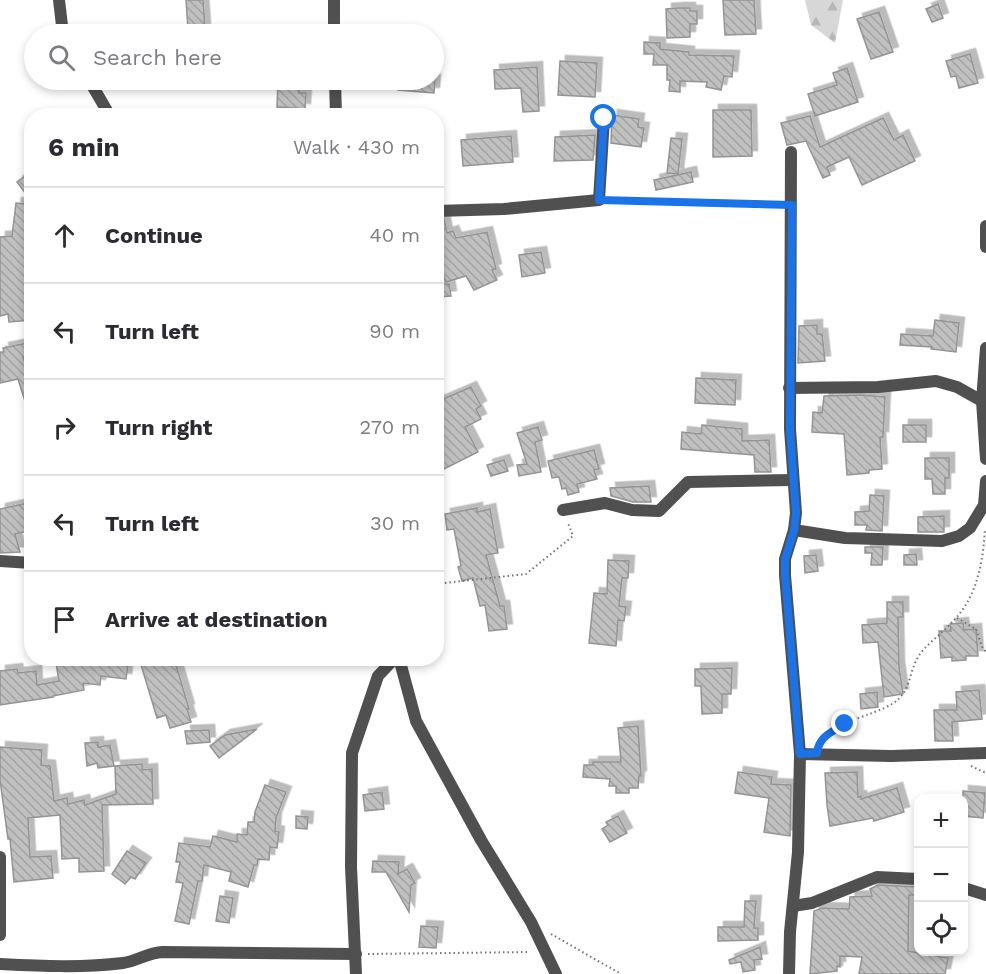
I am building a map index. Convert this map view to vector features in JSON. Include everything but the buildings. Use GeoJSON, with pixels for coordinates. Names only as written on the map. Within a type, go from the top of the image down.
{"type":"FeatureCollection","features":[{"type":"Feature","properties":{"kind":"street"},"geometry":{"type":"LineString","coordinates":[[59,0],[62,24]]}},
{"type":"Feature","properties":{"kind":"street"},"geometry":{"type":"LineString","coordinates":[[334,0],[334,24]]}},
{"type":"Feature","properties":{"kind":"street"},"geometry":{"type":"LineString","coordinates":[[95,90],[105,108]]}},
{"type":"Feature","properties":{"kind":"street"},"geometry":{"type":"LineString","coordinates":[[335,90],[336,108]]}},
{"type":"Feature","properties":{"kind":"street"},"geometry":{"type":"LineString","coordinates":[[444,211],[599,200],[604,118]]}},
{"type":"Feature","properties":{"kind":"street"},"geometry":{"type":"LineString","coordinates":[[789,974],[798,852],[800,754],[785,575],[787,548],[794,530],[796,505],[789,388],[791,152]]}},
{"type":"Feature","properties":{"kind":"street"},"geometry":{"type":"LineString","coordinates":[[986,226],[986,247]]}},
{"type":"Feature","properties":{"kind":"street"},"geometry":{"type":"LineString","coordinates":[[986,348],[982,400],[986,459]]}},
{"type":"Feature","properties":{"kind":"street"},"geometry":{"type":"LineString","coordinates":[[789,388],[878,387],[936,381],[957,387],[982,400]]}},
{"type":"Feature","properties":{"kind":"street"},"geometry":{"type":"LineString","coordinates":[[563,510],[605,503],[632,510],[658,511],[688,482],[793,480]]}},
{"type":"Feature","properties":{"kind":"street"},"geometry":{"type":"LineString","coordinates":[[794,530],[845,538],[942,541],[959,536],[970,528],[984,505],[986,481]]}},
{"type":"Feature","properties":{"kind":"street"},"geometry":{"type":"LineString","coordinates":[[0,561],[24,562]]}},
{"type":"Feature","properties":{"kind":"street"},"geometry":{"type":"LineString","coordinates":[[356,974],[351,867],[352,753],[378,676],[389,666]]}},
{"type":"Feature","properties":{"kind":"street"},"geometry":{"type":"LineString","coordinates":[[399,666],[416,721],[482,840],[531,922],[556,974]]}},
{"type":"Feature","properties":{"kind":"street"},"geometry":{"type":"LineString","coordinates":[[800,754],[891,756],[986,753]]}},
{"type":"Feature","properties":{"kind":"street"},"geometry":{"type":"LineString","coordinates":[[0,857],[0,935]]}},
{"type":"Feature","properties":{"kind":"street"},"geometry":{"type":"LineString","coordinates":[[793,906],[812,903],[878,878],[914,879]]}},
{"type":"Feature","properties":{"kind":"street"},"geometry":{"type":"LineString","coordinates":[[968,890],[986,895]]}},
{"type":"Feature","properties":{"kind":"street"},"geometry":{"type":"LineString","coordinates":[[0,964],[77,967],[132,962],[150,953],[163,952],[356,954]]}},
{"type":"Feature","properties":{"kind":"path"},"geometry":{"type":"LineString","coordinates":[[599,200],[792,205]]}},
{"type":"Feature","properties":{"kind":"path"},"geometry":{"type":"LineString","coordinates":[[817,753],[823,738],[845,724],[883,709],[900,699],[909,687],[912,667],[921,653],[957,618],[977,582],[984,548],[984,505]]}},
{"type":"Feature","properties":{"kind":"path"},"geometry":{"type":"LineString","coordinates":[[444,583],[526,574],[573,536],[563,510]]}},
{"type":"Feature","properties":{"kind":"path"},"geometry":{"type":"LineString","coordinates":[[957,618],[976,629],[986,652]]}},
{"type":"Feature","properties":{"kind":"path"},"geometry":{"type":"LineString","coordinates":[[531,922],[621,974]]}},
{"type":"Feature","properties":{"kind":"path"},"geometry":{"type":"LineString","coordinates":[[356,954],[545,952]]}},
{"type":"Feature","properties":{"kind":"green space"},"geometry":{"type":"Polygon","coordinates":[[[805,0],[843,0],[835,43],[811,25],[805,0]]]}},
{"type":"Feature","properties":{"kind":"route"},"geometry":{"type":"LineString","coordinates":[[604,118],[599,200],[792,205],[789,388],[796,513],[794,530],[787,548],[785,575],[800,754],[817,753],[823,738],[845,724]]}}]}
